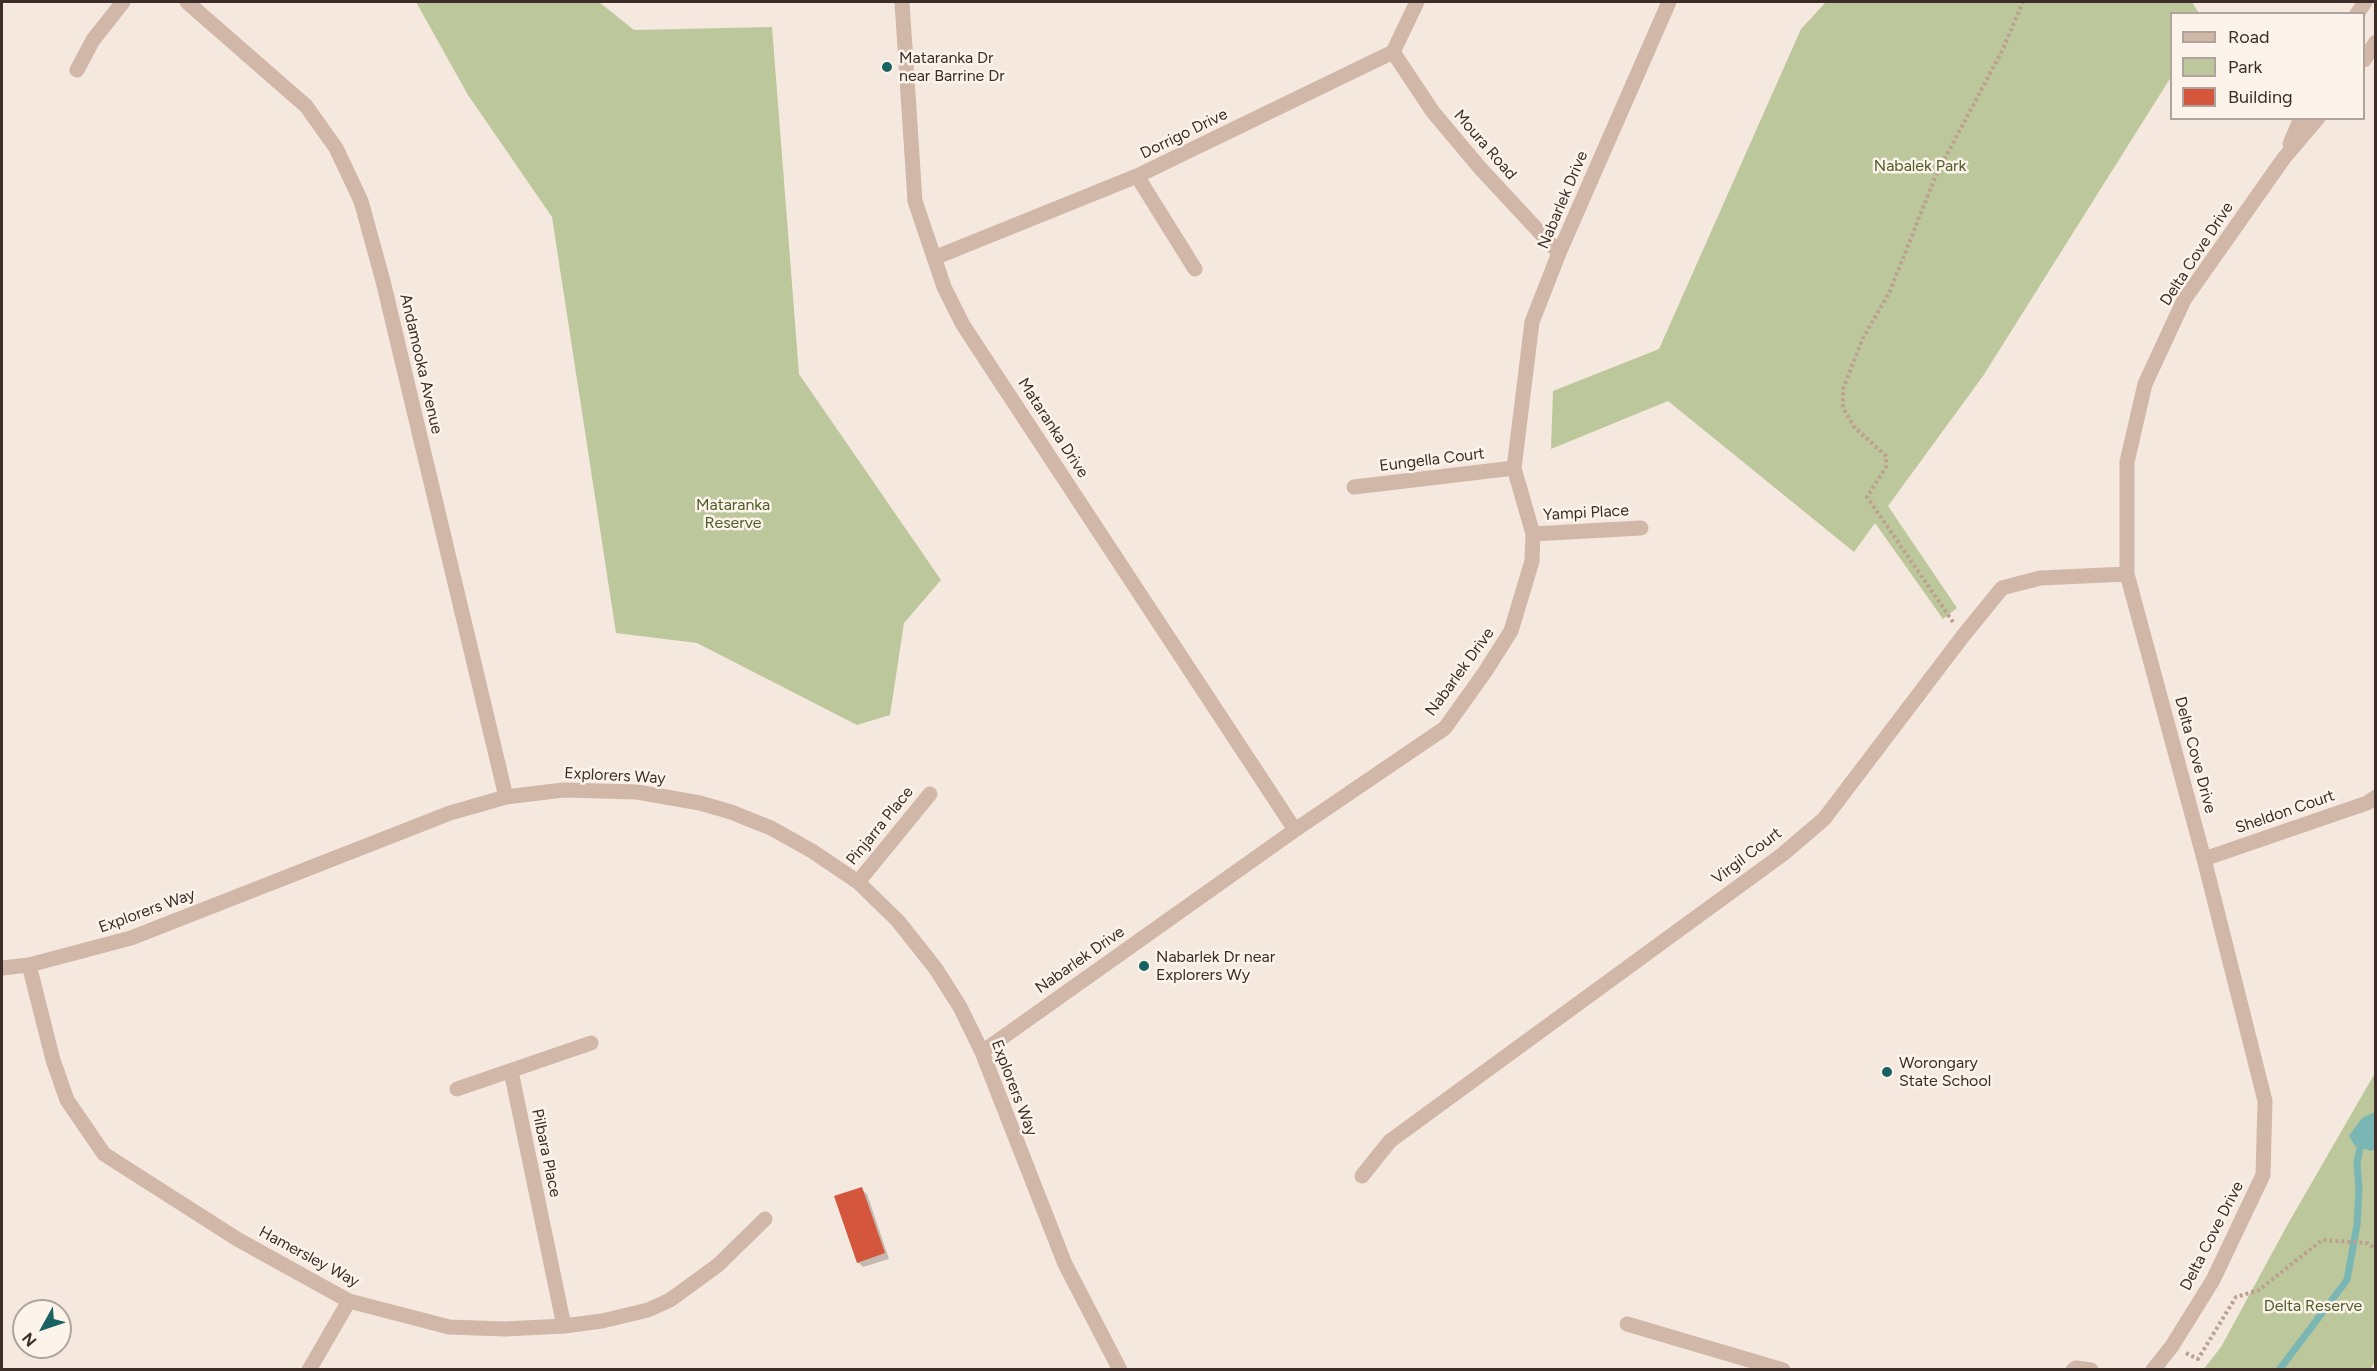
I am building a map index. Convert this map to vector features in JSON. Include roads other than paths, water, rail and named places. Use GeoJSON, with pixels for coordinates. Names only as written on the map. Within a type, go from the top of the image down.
{"type":"FeatureCollection","features":[{"type":"Feature","properties":{"kind":"street"},"geometry":{"type":"LineString","coordinates":[[77,70],[93,40],[123,2]]}},
{"type":"Feature","properties":{"kind":"street","name":"Andamooka Avenue"},"geometry":{"type":"LineString","coordinates":[[187,2],[306,106],[336,148],[361,201],[383,281],[506,797]]}},
{"type":"Feature","properties":{"kind":"street","name":"Mataranka Drive"},"geometry":{"type":"LineString","coordinates":[[902,2],[915,201],[944,287],[963,325],[1295,830]]}},
{"type":"Feature","properties":{"kind":"street"},"geometry":{"type":"LineString","coordinates":[[1394,52],[1417,2]]}},
{"type":"Feature","properties":{"kind":"street","name":"Nabarlek Drive"},"geometry":{"type":"LineString","coordinates":[[982,1052],[1295,830],[1445,728],[1511,631],[1532,561],[1533,534],[1514,468],[1532,322],[1559,253],[1669,2]]}},
{"type":"Feature","properties":{"kind":"street"},"geometry":{"type":"LineString","coordinates":[[2365,58],[2376,42]]}},
{"type":"Feature","properties":{"kind":"street","name":"Dorrigo Drive"},"geometry":{"type":"LineString","coordinates":[[934,258],[1137,176],[1394,52]]}},
{"type":"Feature","properties":{"kind":"street","name":"Moura Road"},"geometry":{"type":"LineString","coordinates":[[1394,52],[1433,112],[1480,168],[1559,253]]}},
{"type":"Feature","properties":{"kind":"street","name":"Delta Cove Drive"},"geometry":{"type":"LineString","coordinates":[[2284,158],[2300,120]]}},
{"type":"Feature","properties":{"kind":"street","name":"Delta Cove Drive"},"geometry":{"type":"LineString","coordinates":[[2153,1370],[2172,1346],[2213,1280],[2264,1175],[2265,1101],[2204,859],[2127,574],[2127,462],[2145,384],[2184,300],[2284,158],[2316,120]]}},
{"type":"Feature","properties":{"kind":"street"},"geometry":{"type":"LineString","coordinates":[[1137,176],[1195,269]]}},
{"type":"Feature","properties":{"kind":"street","name":"Eungella Court"},"geometry":{"type":"LineString","coordinates":[[1354,488],[1514,468]]}},
{"type":"Feature","properties":{"kind":"street","name":"Yampi Place"},"geometry":{"type":"LineString","coordinates":[[1533,534],[1641,528]]}},
{"type":"Feature","properties":{"kind":"street","name":"Virgil Court"},"geometry":{"type":"LineString","coordinates":[[1362,1176],[1390,1141],[1783,854],[1824,819],[2002,588],[2040,578],[2127,574]]}},
{"type":"Feature","properties":{"kind":"street","name":"Explorers Way"},"geometry":{"type":"LineString","coordinates":[[2,968],[29,965],[131,938],[450,813],[506,797],[562,790],[667,795],[700,803],[771,828],[812,851],[858,882],[898,921],[921,948],[960,1007],[982,1052],[1065,1264],[1120,1370]]}},
{"type":"Feature","properties":{"kind":"street","name":"Pinjarra Place"},"geometry":{"type":"LineString","coordinates":[[858,882],[930,794]]}},
{"type":"Feature","properties":{"kind":"street","name":"Sheldon Court"},"geometry":{"type":"LineString","coordinates":[[2204,859],[2367,803],[2376,797]]}},
{"type":"Feature","properties":{"kind":"street","name":"Hamersley Way"},"geometry":{"type":"LineString","coordinates":[[29,965],[53,1060],[67,1100],[104,1154],[237,1239],[349,1301],[449,1327],[505,1329],[564,1326],[602,1321],[648,1310],[691,1287],[765,1219]]}},
{"type":"Feature","properties":{"kind":"street"},"geometry":{"type":"LineString","coordinates":[[457,1089],[591,1043]]}},
{"type":"Feature","properties":{"kind":"street","name":"Pilbara Place"},"geometry":{"type":"LineString","coordinates":[[511,1071],[564,1326]]}},
{"type":"Feature","properties":{"kind":"street"},"geometry":{"type":"LineString","coordinates":[[309,1370],[349,1301]]}},
{"type":"Feature","properties":{"kind":"street"},"geometry":{"type":"LineString","coordinates":[[1627,1324],[1783,1370]]}},
{"type":"Feature","properties":{"kind":"street"},"geometry":{"type":"LineString","coordinates":[[2073,1370],[2076,1368],[2091,1370]]}},
{"type":"Feature","properties":{"kind":"water"},"geometry":{"type":"Polygon","coordinates":[[[2375,1112],[2375,1149],[2371,1151],[2355,1146],[2349,1136],[2362,1118],[2375,1112]]]}},
{"type":"Feature","properties":{"kind":"waterway"},"geometry":{"type":"LineString","coordinates":[[2279,1370],[2347,1280],[2357,1225],[2359,1189],[2357,1163],[2361,1143],[2376,1128]]}},
{"type":"Feature","properties":{"kind":"place","name":"Mataranka Dr near Barrine Dr"},"geometry":{"type":"Point","coordinates":[887,67]}},
{"type":"Feature","properties":{"kind":"place","name":"Nabarlek Dr near Explorers Wy"},"geometry":{"type":"Point","coordinates":[1144,966]}},
{"type":"Feature","properties":{"kind":"place","name":"Worongary State School"},"geometry":{"type":"Point","coordinates":[1887,1072]}},
{"type":"Feature","properties":{"kind":"park label","name":"Nabalek Park"},"geometry":{"type":"Point","coordinates":[1920,166]}},
{"type":"Feature","properties":{"kind":"park label","name":"Mataranka Reserve"},"geometry":{"type":"Point","coordinates":[733,514]}},
{"type":"Feature","properties":{"kind":"park label","name":"Delta Reserve"},"geometry":{"type":"Point","coordinates":[2313,1306]}}]}
